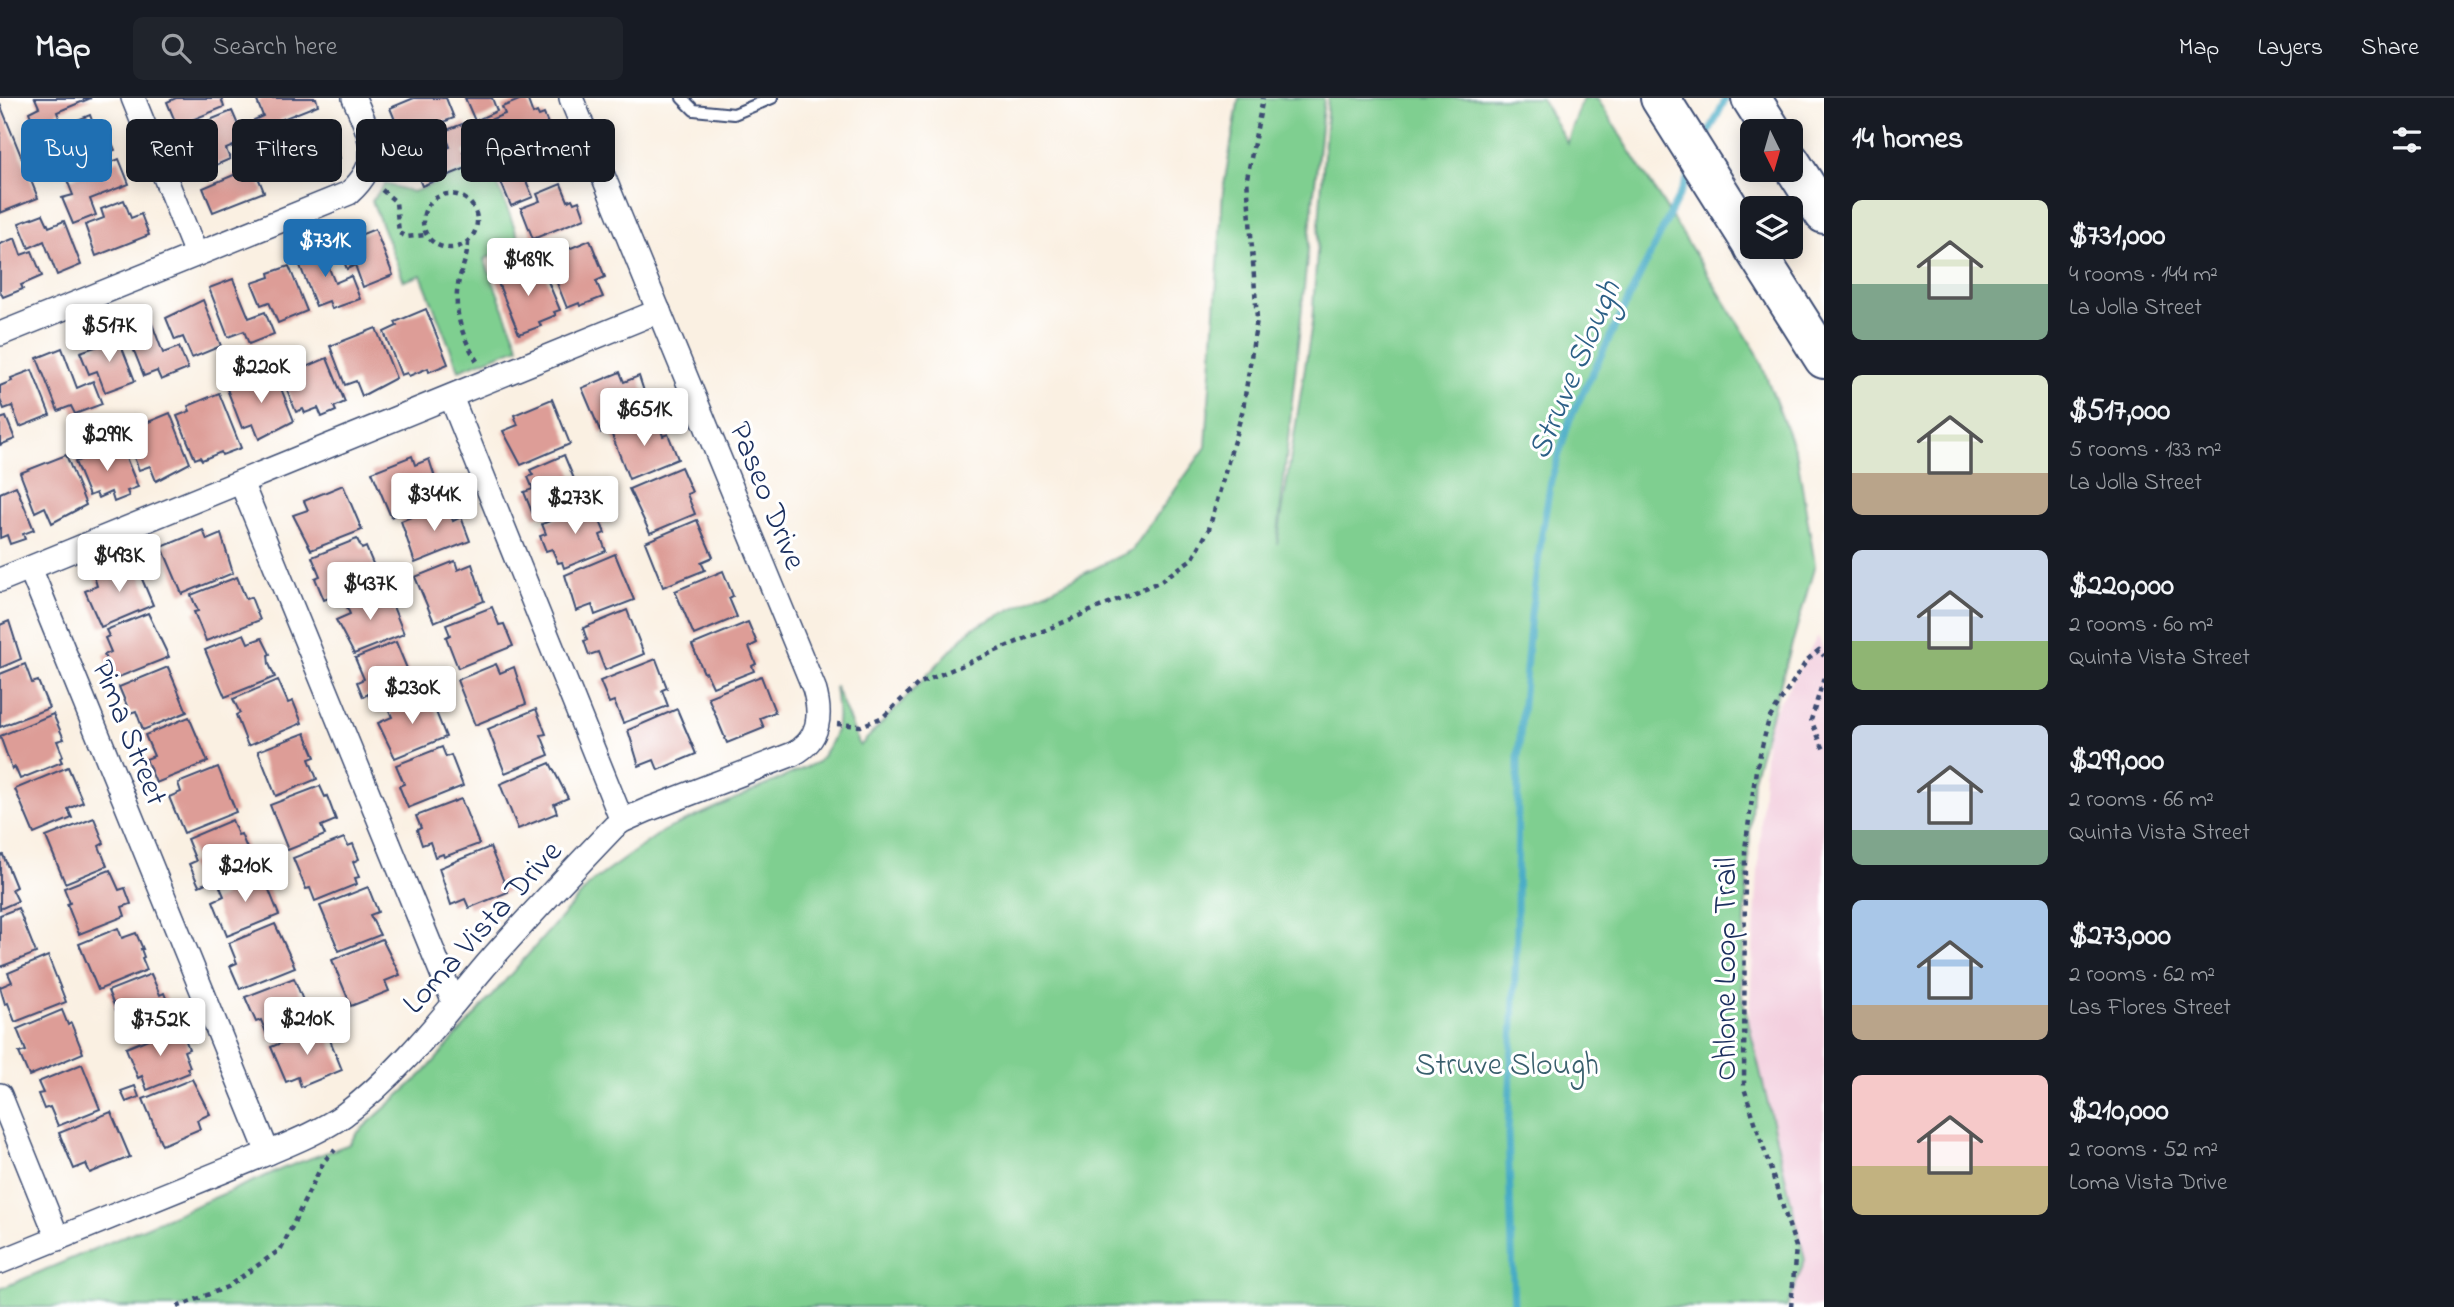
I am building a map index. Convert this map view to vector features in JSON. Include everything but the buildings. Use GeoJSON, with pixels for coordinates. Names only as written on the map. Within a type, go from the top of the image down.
{"type":"FeatureCollection","features":[{"type":"Feature","properties":{"kind":"highway"},"geometry":{"type":"LineString","coordinates":[[1660,98],[1740,224]]}},
{"type":"Feature","properties":{"kind":"highway"},"geometry":{"type":"LineString","coordinates":[[1751,98],[1764,119]]}},
{"type":"Feature","properties":{"kind":"highway"},"geometry":{"type":"LineString","coordinates":[[1803,181],[1824,214]]}},
{"type":"Feature","properties":{"kind":"highway"},"geometry":{"type":"LineString","coordinates":[[1762,259],[1824,359]]}},
{"type":"Feature","properties":{"kind":"street"},"geometry":{"type":"LineString","coordinates":[[133,98],[196,254]]}},
{"type":"Feature","properties":{"kind":"street"},"geometry":{"type":"LineString","coordinates":[[0,334],[349,193],[360,183],[370,166],[372,145],[354,98]]}},
{"type":"Feature","properties":{"kind":"street","name":"Paseo Drive"},"geometry":{"type":"LineString","coordinates":[[571,98],[814,688],[819,704],[818,723]]}},
{"type":"Feature","properties":{"kind":"street"},"geometry":{"type":"LineString","coordinates":[[0,580],[659,311]]}},
{"type":"Feature","properties":{"kind":"street"},"geometry":{"type":"LineString","coordinates":[[451,397],[622,821]]}},
{"type":"Feature","properties":{"kind":"street"},"geometry":{"type":"LineString","coordinates":[[241,482],[454,1003]]}},
{"type":"Feature","properties":{"kind":"street","name":"Pima Street"},"geometry":{"type":"LineString","coordinates":[[30,568],[268,1153]]}},
{"type":"Feature","properties":{"kind":"street","name":"Loma Vista Drive"},"geometry":{"type":"LineString","coordinates":[[0,1262],[268,1153],[325,1126],[359,1103],[401,1063],[535,908],[622,821],[793,754],[809,743],[818,723]]}},
{"type":"Feature","properties":{"kind":"street"},"geometry":{"type":"LineString","coordinates":[[0,1095],[58,1239]]}},
{"type":"Feature","properties":{"kind":"lane"},"geometry":{"type":"LineString","coordinates":[[682,98],[694,110],[734,114],[772,98]]}},
{"type":"Feature","properties":{"kind":"path"},"geometry":{"type":"LineString","coordinates":[[818,723],[861,726],[883,716],[918,684],[1161,581],[1193,558],[1209,529],[1243,409],[1257,319],[1247,178],[1263,98]]}},
{"type":"Feature","properties":{"kind":"path"},"geometry":{"type":"LineString","coordinates":[[382,190],[396,202],[399,233],[407,237],[426,234]]}},
{"type":"Feature","properties":{"kind":"path"},"geometry":{"type":"LineString","coordinates":[[468,241],[453,248],[438,246],[426,234],[422,216],[425,207],[432,200],[449,193],[467,199],[473,206],[477,225],[468,241],[467,256],[458,283],[457,312],[465,340],[478,363]]}},
{"type":"Feature","properties":{"kind":"path","name":"Ohlone Loop Trail"},"geometry":{"type":"LineString","coordinates":[[1791,1307],[1796,1247],[1744,1088],[1745,849],[1756,770],[1769,719],[1807,660],[1819,650],[1824,656]]}},
{"type":"Feature","properties":{"kind":"path"},"geometry":{"type":"LineString","coordinates":[[1824,678],[1811,720],[1824,750]]}},
{"type":"Feature","properties":{"kind":"path"},"geometry":{"type":"LineString","coordinates":[[177,1307],[227,1287],[281,1249],[324,1161],[343,1141]]}},
{"type":"Feature","properties":{"kind":"shaded area"},"geometry":{"type":"Polygon","coordinates":[[[1818,636],[1824,652],[1824,1307],[1791,1307],[1796,1247],[1747,1051],[1767,724],[1818,636]]]}},
{"type":"Feature","properties":{"kind":"green space","name":"Struve Slough"},"geometry":{"type":"Polygon","coordinates":[[[1239,98],[1324,98],[1277,544],[1312,323],[1328,98],[1541,98],[1567,143],[1583,98],[1597,98],[1757,353],[1797,456],[1815,565],[1753,778],[1741,991],[1805,1260],[1787,1307],[0,1307],[0,1289],[284,1168],[350,1144],[355,1135],[424,1073],[592,882],[663,831],[818,762],[831,742],[837,726],[835,686],[860,746],[971,629],[1132,550],[1206,447],[1223,191],[1239,98]]]}},
{"type":"Feature","properties":{"kind":"green space"},"geometry":{"type":"Polygon","coordinates":[[[461,173],[461,182],[497,182],[521,244],[484,259],[519,347],[459,370],[421,275],[404,281],[372,201],[385,184],[413,192],[438,182],[447,182],[447,179],[461,173]]]}},
{"type":"Feature","properties":{"kind":"waterway","name":"Struve Slough"},"geometry":{"type":"LineString","coordinates":[[1703,145],[1726,98]]}},
{"type":"Feature","properties":{"kind":"waterway","name":"Struve Slough"},"geometry":{"type":"LineString","coordinates":[[1514,1307],[1508,1133],[1517,932],[1518,759],[1531,614],[1541,540],[1551,480],[1570,419],[1692,169]]}}]}
